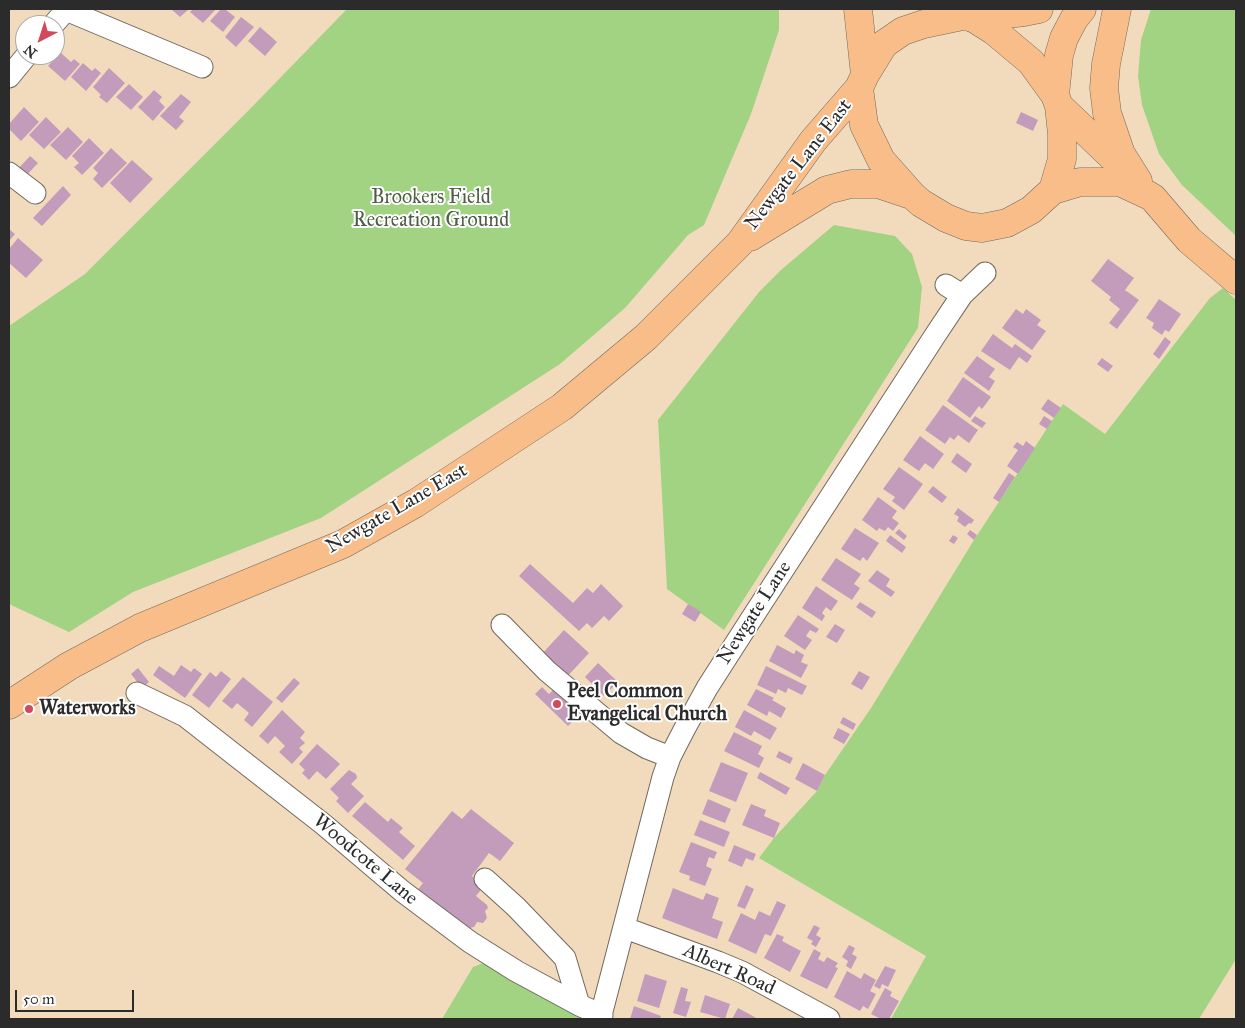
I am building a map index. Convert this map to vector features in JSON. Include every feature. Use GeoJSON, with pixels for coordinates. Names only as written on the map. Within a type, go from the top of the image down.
{"type":"FeatureCollection","features":[{"type":"Feature","properties":{"kind":"main road"},"geometry":{"type":"LineString","coordinates":[[858,9],[862,82],[861,110],[864,125],[881,160],[912,195],[946,218],[966,226],[982,228],[1007,223],[1032,210],[1053,190],[1080,182],[1120,182],[1143,188]]}},
{"type":"Feature","properties":{"kind":"main road","name":"Newgate Lane East"},"geometry":{"type":"LineString","coordinates":[[9,705],[69,666],[140,628],[343,544],[416,503],[562,407],[646,337],[740,243],[813,141],[862,82],[884,44],[903,31],[966,14],[1024,12],[1039,9]]}},
{"type":"Feature","properties":{"kind":"main road"},"geometry":{"type":"LineString","coordinates":[[1053,190],[1062,159],[1062,134],[1057,101],[1059,55],[1064,38],[1074,19],[1082,9]]}},
{"type":"Feature","properties":{"kind":"main road"},"geometry":{"type":"LineString","coordinates":[[1118,9],[1106,64],[1104,88],[1107,113],[1121,154],[1143,188]]}},
{"type":"Feature","properties":{"kind":"main road"},"geometry":{"type":"LineString","coordinates":[[966,14],[994,31],[1031,62],[1057,101],[1153,198],[1189,240],[1236,280]]}},
{"type":"Feature","properties":{"kind":"main road","name":"Newgate Lane East"},"geometry":{"type":"LineString","coordinates":[[740,243],[828,190],[851,184],[878,184],[912,195]]}},
{"type":"Feature","properties":{"kind":"street"},"geometry":{"type":"LineString","coordinates":[[62,14],[202,66]]}},
{"type":"Feature","properties":{"kind":"street"},"geometry":{"type":"LineString","coordinates":[[9,77],[19,65]]}},
{"type":"Feature","properties":{"kind":"street"},"geometry":{"type":"LineString","coordinates":[[9,173],[36,192]]}},
{"type":"Feature","properties":{"kind":"street","name":"Newgate Lane"},"geometry":{"type":"LineString","coordinates":[[601,1017],[670,757],[707,688],[954,290],[985,273]]}},
{"type":"Feature","properties":{"kind":"street"},"geometry":{"type":"LineString","coordinates":[[502,625],[547,671],[621,733],[647,748],[670,757]]}},
{"type":"Feature","properties":{"kind":"street","name":"Woodcote Lane"},"geometry":{"type":"LineString","coordinates":[[137,693],[184,716],[323,824],[402,891],[470,942],[516,971],[601,1017]]}},
{"type":"Feature","properties":{"kind":"street"},"geometry":{"type":"LineString","coordinates":[[485,879],[516,907],[566,958],[579,1005]]}},
{"type":"Feature","properties":{"kind":"street","name":"Albert Road"},"geometry":{"type":"LineString","coordinates":[[625,928],[742,972],[830,1019]]}},
{"type":"Feature","properties":{"kind":"green space","name":"Brookers Field Recreation Ground"},"geometry":{"type":"Polygon","coordinates":[[[347,9],[779,9],[779,30],[751,114],[704,225],[688,235],[625,308],[560,364],[321,518],[133,592],[69,632],[9,604],[9,326],[85,274],[347,9]]]}},
{"type":"Feature","properties":{"kind":"green space"},"geometry":{"type":"Polygon","coordinates":[[[1151,9],[1236,9],[1236,236],[1182,185],[1159,154],[1142,105],[1138,76],[1141,40],[1151,9]]]}},
{"type":"Feature","properties":{"kind":"green space"},"geometry":{"type":"Polygon","coordinates":[[[834,225],[895,236],[912,254],[922,287],[918,328],[724,630],[667,589],[658,420],[759,292],[781,270],[834,225]]]}},
{"type":"Feature","properties":{"kind":"green space"},"geometry":{"type":"Polygon","coordinates":[[[1223,288],[1236,300],[1236,959],[1199,1019],[891,1019],[926,956],[759,858],[774,838],[817,791],[825,775],[871,708],[974,540],[1063,404],[1105,434],[1210,298],[1223,288]]]}},
{"type":"Feature","properties":{"kind":"green space"},"geometry":{"type":"Polygon","coordinates":[[[486,962],[582,1019],[442,1019],[473,967],[486,962]]]}},
{"type":"Feature","properties":{"kind":"building"},"geometry":{"type":"Polygon","coordinates":[[[171,9],[189,9],[180,17],[171,9]]]}},
{"type":"Feature","properties":{"kind":"building"},"geometry":{"type":"Polygon","coordinates":[[[193,9],[216,9],[203,23],[190,12],[193,9]]]}},
{"type":"Feature","properties":{"kind":"building"},"geometry":{"type":"Polygon","coordinates":[[[221,9],[225,9],[235,17],[223,32],[210,21],[221,9]]]}},
{"type":"Feature","properties":{"kind":"building"},"geometry":{"type":"Polygon","coordinates":[[[241,17],[254,27],[236,47],[225,37],[241,17]]]}},
{"type":"Feature","properties":{"kind":"building"},"geometry":{"type":"Polygon","coordinates":[[[260,27],[277,42],[265,56],[248,41],[260,27]]]}},
{"type":"Feature","properties":{"kind":"building"},"geometry":{"type":"Polygon","coordinates":[[[65,57],[71,62],[74,59],[80,64],[65,81],[48,66],[65,65],[65,57]]]}},
{"type":"Feature","properties":{"kind":"building"},"geometry":{"type":"Polygon","coordinates":[[[83,63],[92,71],[95,68],[101,73],[86,91],[71,77],[83,63]]]}},
{"type":"Feature","properties":{"kind":"building"},"geometry":{"type":"Polygon","coordinates":[[[109,68],[125,83],[107,103],[99,97],[101,95],[93,87],[109,68]]]}},
{"type":"Feature","properties":{"kind":"building"},"geometry":{"type":"Polygon","coordinates":[[[129,84],[143,97],[131,110],[116,97],[129,84]]]}},
{"type":"Feature","properties":{"kind":"building"},"geometry":{"type":"Polygon","coordinates":[[[154,90],[162,97],[159,101],[165,107],[153,121],[138,107],[154,90]]]}},
{"type":"Feature","properties":{"kind":"building"},"geometry":{"type":"Polygon","coordinates":[[[181,94],[191,102],[179,117],[184,121],[176,130],[160,116],[181,94]]]}},
{"type":"Feature","properties":{"kind":"building"},"geometry":{"type":"Polygon","coordinates":[[[24,107],[39,122],[21,141],[9,129],[9,124],[24,107]]]}},
{"type":"Feature","properties":{"kind":"building"},"geometry":{"type":"Polygon","coordinates":[[[1021,112],[1038,120],[1033,131],[1016,123],[1021,112]]]}},
{"type":"Feature","properties":{"kind":"building"},"geometry":{"type":"Polygon","coordinates":[[[46,117],[61,132],[44,149],[29,135],[46,117]]]}},
{"type":"Feature","properties":{"kind":"building"},"geometry":{"type":"Polygon","coordinates":[[[68,127],[83,142],[66,160],[50,145],[68,127]]]}},
{"type":"Feature","properties":{"kind":"building"},"geometry":{"type":"Polygon","coordinates":[[[89,138],[104,153],[82,175],[74,167],[79,163],[72,156],[89,138]]]}},
{"type":"Feature","properties":{"kind":"building"},"geometry":{"type":"Polygon","coordinates":[[[111,148],[127,163],[102,188],[93,179],[98,173],[93,168],[111,148]]]}},
{"type":"Feature","properties":{"kind":"building"},"geometry":{"type":"Polygon","coordinates":[[[30,156],[38,163],[25,177],[17,170],[30,156]]]}},
{"type":"Feature","properties":{"kind":"building"},"geometry":{"type":"Polygon","coordinates":[[[132,160],[153,179],[130,203],[110,183],[132,160]]]}},
{"type":"Feature","properties":{"kind":"building"},"geometry":{"type":"Polygon","coordinates":[[[63,186],[71,195],[42,226],[33,218],[63,186]]]}},
{"type":"Feature","properties":{"kind":"building"},"geometry":{"type":"Polygon","coordinates":[[[9,229],[15,234],[9,241],[9,229]]]}},
{"type":"Feature","properties":{"kind":"building"},"geometry":{"type":"Polygon","coordinates":[[[18,238],[43,260],[26,278],[9,263],[9,249],[18,238]]]}},
{"type":"Feature","properties":{"kind":"building"},"geometry":{"type":"Polygon","coordinates":[[[1108,259],[1134,278],[1125,290],[1139,300],[1117,329],[1109,323],[1120,309],[1109,300],[1111,297],[1091,281],[1108,259]]]}},
{"type":"Feature","properties":{"kind":"building"},"geometry":{"type":"Polygon","coordinates":[[[1159,299],[1181,314],[1169,332],[1165,330],[1162,335],[1152,328],[1154,323],[1146,318],[1159,299]]]}},
{"type":"Feature","properties":{"kind":"building"},"geometry":{"type":"Polygon","coordinates":[[[1016,309],[1023,314],[1026,309],[1041,320],[1037,325],[1046,331],[1032,350],[1002,328],[1016,309]]]}},
{"type":"Feature","properties":{"kind":"building"},"geometry":{"type":"Polygon","coordinates":[[[993,334],[1012,348],[1015,344],[1032,356],[1027,363],[1019,357],[1010,370],[981,351],[993,334]]]}},
{"type":"Feature","properties":{"kind":"building"},"geometry":{"type":"Polygon","coordinates":[[[1165,337],[1171,342],[1159,359],[1153,354],[1165,337]]]}},
{"type":"Feature","properties":{"kind":"building"},"geometry":{"type":"Polygon","coordinates":[[[977,356],[995,369],[989,377],[995,381],[989,391],[964,373],[977,356]]]}},
{"type":"Feature","properties":{"kind":"building"},"geometry":{"type":"Polygon","coordinates":[[[1102,358],[1113,366],[1108,372],[1097,364],[1102,358]]]}},
{"type":"Feature","properties":{"kind":"building"},"geometry":{"type":"Polygon","coordinates":[[[963,377],[991,397],[982,409],[979,406],[970,418],[947,401],[963,377]]]}},
{"type":"Feature","properties":{"kind":"building"},"geometry":{"type":"Polygon","coordinates":[[[1048,399],[1061,408],[1054,418],[1041,409],[1048,399]]]}},
{"type":"Feature","properties":{"kind":"building"},"geometry":{"type":"Polygon","coordinates":[[[943,405],[978,430],[969,443],[958,435],[954,440],[950,437],[945,444],[925,430],[943,405]]]}},
{"type":"Feature","properties":{"kind":"building"},"geometry":{"type":"Polygon","coordinates":[[[975,416],[986,423],[982,428],[971,421],[975,416]]]}},
{"type":"Feature","properties":{"kind":"building"},"geometry":{"type":"Polygon","coordinates":[[[1044,416],[1052,421],[1047,429],[1039,424],[1044,416]]]}},
{"type":"Feature","properties":{"kind":"building"},"geometry":{"type":"Polygon","coordinates":[[[920,436],[944,454],[933,469],[925,463],[919,471],[903,460],[920,436]]]}},
{"type":"Feature","properties":{"kind":"building"},"geometry":{"type":"Polygon","coordinates":[[[1026,441],[1035,448],[1018,474],[1007,466],[1018,450],[1013,447],[1017,442],[1023,446],[1026,441]]]}},
{"type":"Feature","properties":{"kind":"building"},"geometry":{"type":"Polygon","coordinates":[[[957,453],[972,464],[966,473],[951,462],[957,453]]]}},
{"type":"Feature","properties":{"kind":"building"},"geometry":{"type":"Polygon","coordinates":[[[899,467],[923,484],[904,510],[892,501],[895,497],[883,489],[899,467]]]}},
{"type":"Feature","properties":{"kind":"building"},"geometry":{"type":"Polygon","coordinates":[[[1009,473],[1015,477],[999,502],[993,498],[1009,473]]]}},
{"type":"Feature","properties":{"kind":"building"},"geometry":{"type":"Polygon","coordinates":[[[933,486],[947,497],[942,503],[928,492],[933,486]]]}},
{"type":"Feature","properties":{"kind":"building"},"geometry":{"type":"Polygon","coordinates":[[[878,497],[897,511],[892,518],[899,523],[893,531],[888,527],[885,531],[879,528],[877,531],[862,520],[878,497]]]}},
{"type":"Feature","properties":{"kind":"building"},"geometry":{"type":"Polygon","coordinates":[[[958,508],[974,520],[971,524],[969,523],[965,527],[957,521],[959,517],[954,514],[958,508]]]}},
{"type":"Feature","properties":{"kind":"building"},"geometry":{"type":"Polygon","coordinates":[[[855,528],[879,543],[867,561],[863,557],[860,561],[841,549],[855,528]]]}},
{"type":"Feature","properties":{"kind":"building"},"geometry":{"type":"Polygon","coordinates":[[[899,529],[907,536],[904,540],[895,533],[899,529]]]}},
{"type":"Feature","properties":{"kind":"building"},"geometry":{"type":"Polygon","coordinates":[[[970,530],[977,535],[974,540],[967,534],[970,530]]]}},
{"type":"Feature","properties":{"kind":"building"},"geometry":{"type":"Polygon","coordinates":[[[890,535],[906,547],[902,553],[886,541],[890,535]]]}},
{"type":"Feature","properties":{"kind":"building"},"geometry":{"type":"Polygon","coordinates":[[[953,535],[958,538],[954,544],[949,541],[953,535]]]}},
{"type":"Feature","properties":{"kind":"building"},"geometry":{"type":"Polygon","coordinates":[[[836,558],[861,574],[854,584],[860,588],[852,600],[821,580],[836,558]]]}},
{"type":"Feature","properties":{"kind":"building"},"geometry":{"type":"Polygon","coordinates":[[[530,564],[573,603],[587,588],[593,593],[601,584],[623,606],[609,621],[604,616],[592,628],[587,623],[579,631],[519,576],[530,564]]]}},
{"type":"Feature","properties":{"kind":"building"},"geometry":{"type":"Polygon","coordinates":[[[877,570],[890,579],[886,586],[895,592],[891,597],[868,581],[877,570]]]}},
{"type":"Feature","properties":{"kind":"building"},"geometry":{"type":"Polygon","coordinates":[[[816,586],[838,601],[831,611],[826,607],[822,613],[825,616],[822,621],[802,608],[816,586]]]}},
{"type":"Feature","properties":{"kind":"building"},"geometry":{"type":"Polygon","coordinates":[[[860,602],[876,612],[872,618],[856,607],[860,602]]]}},
{"type":"Feature","properties":{"kind":"building"},"geometry":{"type":"Polygon","coordinates":[[[688,604],[701,612],[695,622],[682,614],[688,604]]]}},
{"type":"Feature","properties":{"kind":"building"},"geometry":{"type":"Polygon","coordinates":[[[798,615],[819,629],[816,633],[810,630],[806,636],[812,640],[805,650],[784,636],[798,615]]]}},
{"type":"Feature","properties":{"kind":"building"},"geometry":{"type":"Polygon","coordinates":[[[835,624],[845,630],[837,643],[826,637],[835,624]]]}},
{"type":"Feature","properties":{"kind":"building"},"geometry":{"type":"Polygon","coordinates":[[[564,630],[589,653],[565,679],[540,656],[564,630]]]}},
{"type":"Feature","properties":{"kind":"building"},"geometry":{"type":"Polygon","coordinates":[[[777,645],[794,654],[796,650],[804,655],[801,662],[808,665],[801,678],[769,661],[777,645]]]}},
{"type":"Feature","properties":{"kind":"building"},"geometry":{"type":"Polygon","coordinates":[[[598,663],[618,682],[604,696],[585,677],[598,663]]]}},
{"type":"Feature","properties":{"kind":"building"},"geometry":{"type":"Polygon","coordinates":[[[181,665],[191,672],[194,668],[202,674],[185,698],[153,675],[159,666],[174,676],[181,665]]]}},
{"type":"Feature","properties":{"kind":"building"},"geometry":{"type":"Polygon","coordinates":[[[766,666],[807,686],[802,695],[788,688],[786,693],[778,689],[776,694],[757,685],[766,666]]]}},
{"type":"Feature","properties":{"kind":"building"},"geometry":{"type":"Polygon","coordinates":[[[138,668],[149,682],[142,688],[131,674],[138,668]]]}},
{"type":"Feature","properties":{"kind":"building"},"geometry":{"type":"Polygon","coordinates":[[[221,671],[231,679],[209,708],[192,695],[210,672],[216,677],[221,671]]]}},
{"type":"Feature","properties":{"kind":"building"},"geometry":{"type":"Polygon","coordinates":[[[859,671],[870,677],[862,690],[851,684],[859,671]]]}},
{"type":"Feature","properties":{"kind":"building"},"geometry":{"type":"Polygon","coordinates":[[[243,677],[273,702],[252,727],[244,720],[249,713],[237,703],[232,709],[222,701],[243,677]]]}},
{"type":"Feature","properties":{"kind":"building"},"geometry":{"type":"Polygon","coordinates":[[[294,678],[300,683],[282,703],[276,698],[294,678]]]}},
{"type":"Feature","properties":{"kind":"building","name":"Peel Common Evangelical Church"},"geometry":{"type":"Polygon","coordinates":[[[542,687],[549,694],[554,689],[580,714],[568,726],[535,694],[542,687]]]}},
{"type":"Feature","properties":{"kind":"building"},"geometry":{"type":"Polygon","coordinates":[[[756,689],[774,698],[772,700],[786,708],[781,718],[769,711],[767,716],[747,705],[756,689]]]}},
{"type":"Feature","properties":{"kind":"building"},"geometry":{"type":"Polygon","coordinates":[[[282,710],[305,732],[300,738],[305,743],[299,748],[303,752],[292,764],[279,752],[285,746],[275,736],[268,744],[259,736],[282,710]]]}},
{"type":"Feature","properties":{"kind":"building"},"geometry":{"type":"Polygon","coordinates":[[[744,710],[777,728],[770,740],[754,731],[751,736],[735,727],[744,710]]]}},
{"type":"Feature","properties":{"kind":"building"},"geometry":{"type":"Polygon","coordinates":[[[843,717],[856,724],[853,730],[840,723],[843,717]]]}},
{"type":"Feature","properties":{"kind":"building"},"geometry":{"type":"Polygon","coordinates":[[[838,728],[850,734],[844,744],[833,738],[838,728]]]}},
{"type":"Feature","properties":{"kind":"building"},"geometry":{"type":"Polygon","coordinates":[[[734,732],[762,746],[758,754],[764,758],[759,768],[724,751],[734,732]]]}},
{"type":"Feature","properties":{"kind":"building"},"geometry":{"type":"Polygon","coordinates":[[[317,744],[340,764],[326,779],[317,771],[309,780],[302,773],[305,770],[299,764],[317,744]]]}},
{"type":"Feature","properties":{"kind":"building"},"geometry":{"type":"Polygon","coordinates":[[[779,751],[793,758],[790,764],[776,757],[779,751]]]}},
{"type":"Feature","properties":{"kind":"building"},"geometry":{"type":"Polygon","coordinates":[[[721,762],[748,773],[736,802],[709,791],[721,762]]]}},
{"type":"Feature","properties":{"kind":"building"},"geometry":{"type":"Polygon","coordinates":[[[803,763],[825,775],[817,791],[795,779],[803,763]]]}},
{"type":"Feature","properties":{"kind":"building"},"geometry":{"type":"Polygon","coordinates":[[[349,770],[356,774],[357,778],[351,784],[364,796],[348,813],[336,801],[339,798],[330,789],[349,770]]]}},
{"type":"Feature","properties":{"kind":"building"},"geometry":{"type":"Polygon","coordinates":[[[760,772],[790,788],[786,795],[757,778],[760,772]]]}},
{"type":"Feature","properties":{"kind":"building"},"geometry":{"type":"Polygon","coordinates":[[[708,799],[731,809],[725,823],[702,814],[708,799]]]}},
{"type":"Feature","properties":{"kind":"building"},"geometry":{"type":"Polygon","coordinates":[[[365,802],[388,822],[391,818],[403,828],[399,832],[415,846],[403,860],[352,816],[365,802]]]}},
{"type":"Feature","properties":{"kind":"building"},"geometry":{"type":"Polygon","coordinates":[[[751,804],[766,810],[764,816],[780,823],[774,838],[742,825],[751,804]]]}},
{"type":"Feature","properties":{"kind":"building"},"geometry":{"type":"Polygon","coordinates":[[[471,809],[514,843],[500,861],[489,853],[472,876],[484,886],[476,896],[488,908],[485,911],[487,918],[483,923],[477,922],[474,927],[470,928],[458,919],[456,921],[417,891],[423,883],[405,869],[452,811],[462,819],[471,809]]]}},
{"type":"Feature","properties":{"kind":"building"},"geometry":{"type":"Polygon","coordinates":[[[700,820],[730,832],[724,847],[694,835],[700,820]]]}},
{"type":"Feature","properties":{"kind":"building"},"geometry":{"type":"Polygon","coordinates":[[[691,842],[717,852],[714,859],[709,857],[706,866],[712,869],[705,886],[689,880],[690,876],[679,872],[691,842]]]}},
{"type":"Feature","properties":{"kind":"building"},"geometry":{"type":"Polygon","coordinates":[[[734,845],[756,854],[753,861],[746,858],[742,867],[728,861],[734,845]]]}},
{"type":"Feature","properties":{"kind":"building"},"geometry":{"type":"Polygon","coordinates":[[[746,885],[754,889],[745,909],[737,906],[746,885]]]}},
{"type":"Feature","properties":{"kind":"building"},"geometry":{"type":"Polygon","coordinates":[[[673,888],[703,900],[706,893],[719,898],[712,918],[723,922],[717,939],[662,918],[673,888]]]}},
{"type":"Feature","properties":{"kind":"building"},"geometry":{"type":"Polygon","coordinates":[[[777,901],[786,905],[771,936],[765,934],[756,954],[728,941],[741,913],[755,920],[759,911],[770,916],[777,901]]]}},
{"type":"Feature","properties":{"kind":"building"},"geometry":{"type":"Polygon","coordinates":[[[814,925],[820,928],[816,935],[821,938],[816,947],[811,944],[813,941],[807,938],[814,925]]]}},
{"type":"Feature","properties":{"kind":"building"},"geometry":{"type":"Polygon","coordinates":[[[777,934],[784,937],[782,941],[801,951],[790,972],[764,958],[777,934]]]}},
{"type":"Feature","properties":{"kind":"building"},"geometry":{"type":"Polygon","coordinates":[[[849,945],[855,948],[852,954],[857,957],[851,969],[846,966],[848,961],[842,957],[849,945]]]}},
{"type":"Feature","properties":{"kind":"building"},"geometry":{"type":"Polygon","coordinates":[[[814,949],[821,953],[818,959],[824,962],[827,957],[838,963],[835,967],[838,968],[827,989],[800,976],[814,949]]]}},
{"type":"Feature","properties":{"kind":"building"},"geometry":{"type":"Polygon","coordinates":[[[885,966],[896,970],[888,987],[882,984],[880,989],[874,986],[885,966]]]}},
{"type":"Feature","properties":{"kind":"building"},"geometry":{"type":"Polygon","coordinates":[[[847,971],[861,979],[864,973],[876,980],[870,991],[876,994],[868,1009],[863,1006],[860,1011],[834,997],[847,971]]]}},
{"type":"Feature","properties":{"kind":"building"},"geometry":{"type":"Polygon","coordinates":[[[645,974],[667,981],[659,1008],[637,1001],[645,974]]]}},
{"type":"Feature","properties":{"kind":"building"},"geometry":{"type":"Polygon","coordinates":[[[681,987],[688,989],[685,1001],[691,1002],[686,1017],[673,1013],[681,987]]]}},
{"type":"Feature","properties":{"kind":"building"},"geometry":{"type":"Polygon","coordinates":[[[885,988],[892,992],[890,996],[899,1001],[889,1019],[881,1019],[871,1014],[885,988]]]}},
{"type":"Feature","properties":{"kind":"building"},"geometry":{"type":"Polygon","coordinates":[[[705,995],[730,1004],[725,1019],[700,1012],[705,995]]]}},
{"type":"Feature","properties":{"kind":"building"},"geometry":{"type":"Polygon","coordinates":[[[634,1006],[661,1016],[660,1019],[630,1019],[634,1006]]]}},
{"type":"Feature","properties":{"kind":"building"},"geometry":{"type":"Polygon","coordinates":[[[738,1008],[751,1015],[758,1019],[732,1019],[738,1008]]]}},
{"type":"Feature","properties":{"kind":"place","name":"Peel Common Evangelical Church"},"geometry":{"type":"Point","coordinates":[557,704]}},
{"type":"Feature","properties":{"kind":"place","name":"Waterworks"},"geometry":{"type":"Point","coordinates":[29,709]}}]}
